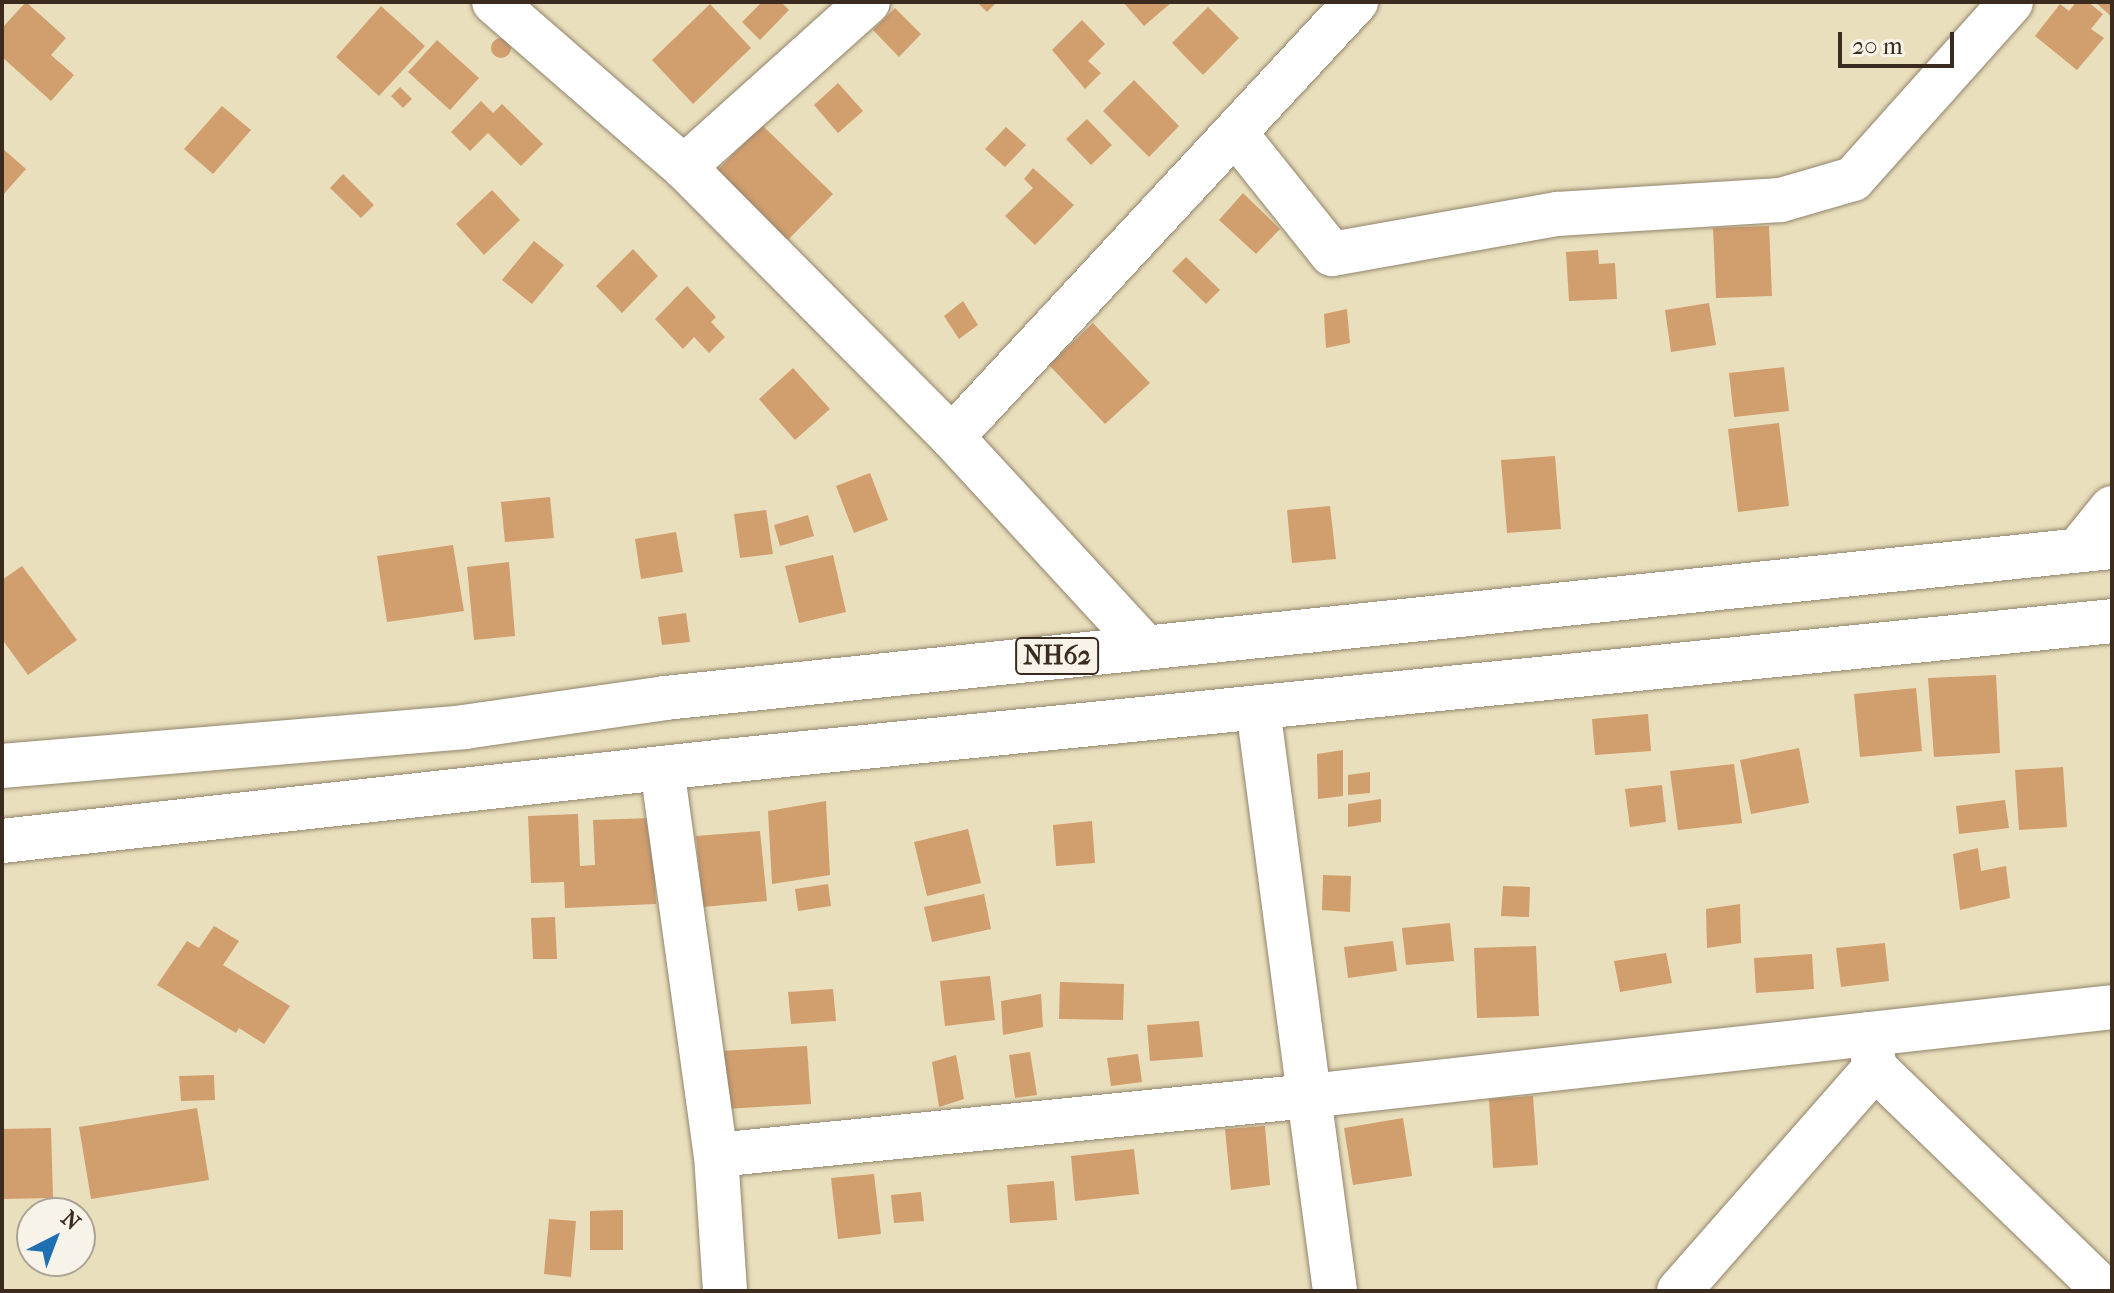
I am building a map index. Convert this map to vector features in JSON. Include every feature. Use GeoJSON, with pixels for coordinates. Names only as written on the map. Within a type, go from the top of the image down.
{"type":"FeatureCollection","features":[{"type":"Feature","properties":{"kind":"street"},"geometry":{"type":"LineString","coordinates":[[494,2],[684,167],[952,437],[1145,647]]}},
{"type":"Feature","properties":{"kind":"street"},"geometry":{"type":"LineString","coordinates":[[952,437],[1356,2]]}},
{"type":"Feature","properties":{"kind":"street"},"geometry":{"type":"LineString","coordinates":[[1235,133],[1332,254],[1557,214],[1781,200],[1853,179],[2011,2]]}},
{"type":"Feature","properties":{"kind":"street"},"geometry":{"type":"LineString","coordinates":[[684,167],[847,9]]}},
{"type":"Feature","properties":{"kind":"street"},"geometry":{"type":"LineString","coordinates":[[2095,549],[2112,508]]}},
{"type":"Feature","properties":{"kind":"street","name":"NH62"},"geometry":{"type":"LineString","coordinates":[[2,766],[464,727],[665,698],[2095,549]]}},
{"type":"Feature","properties":{"kind":"street"},"geometry":{"type":"LineString","coordinates":[[2,841],[662,768],[2112,621]]}},
{"type":"Feature","properties":{"kind":"street"},"geometry":{"type":"LineString","coordinates":[[1258,708],[1335,1291]]}},
{"type":"Feature","properties":{"kind":"street"},"geometry":{"type":"LineString","coordinates":[[662,768],[716,1155],[725,1291]]}},
{"type":"Feature","properties":{"kind":"street"},"geometry":{"type":"LineString","coordinates":[[716,1155],[1309,1096],[1872,1051],[2112,1007]]}},
{"type":"Feature","properties":{"kind":"street"},"geometry":{"type":"LineString","coordinates":[[1679,1291],[1872,1051]]}},
{"type":"Feature","properties":{"kind":"street"},"geometry":{"type":"LineString","coordinates":[[1872,1051],[2105,1291]]}},
{"type":"Feature","properties":{"kind":"building"},"geometry":{"type":"Polygon","coordinates":[[[26,2],[66,38],[51,55],[74,75],[51,101],[2,57],[2,28],[26,2]]]}},
{"type":"Feature","properties":{"kind":"building"},"geometry":{"type":"Polygon","coordinates":[[[762,2],[781,2],[789,10],[760,40],[742,22],[762,2]]]}},
{"type":"Feature","properties":{"kind":"building"},"geometry":{"type":"Polygon","coordinates":[[[977,2],[997,2],[987,12],[977,2]]]}},
{"type":"Feature","properties":{"kind":"building"},"geometry":{"type":"Polygon","coordinates":[[[1123,2],[1172,2],[1144,26],[1123,2]]]}},
{"type":"Feature","properties":{"kind":"building"},"geometry":{"type":"Polygon","coordinates":[[[2076,2],[2088,2],[2103,14],[2091,29],[2104,38],[2077,70],[2035,36],[2060,4],[2069,11],[2076,2]]]}},
{"type":"Feature","properties":{"kind":"building"},"geometry":{"type":"Polygon","coordinates":[[[2095,2],[2112,2],[2112,17],[2095,2]]]}},
{"type":"Feature","properties":{"kind":"building"},"geometry":{"type":"Polygon","coordinates":[[[710,4],[751,48],[693,104],[652,60],[710,4]]]}},
{"type":"Feature","properties":{"kind":"building"},"geometry":{"type":"Polygon","coordinates":[[[381,6],[425,46],[379,96],[336,57],[381,6]]]}},
{"type":"Feature","properties":{"kind":"building"},"geometry":{"type":"Polygon","coordinates":[[[1208,7],[1239,38],[1203,75],[1172,43],[1208,7]]]}},
{"type":"Feature","properties":{"kind":"building"},"geometry":{"type":"Polygon","coordinates":[[[895,8],[921,34],[899,57],[873,30],[895,8]]]}},
{"type":"Feature","properties":{"kind":"building"},"geometry":{"type":"Polygon","coordinates":[[[1082,20],[1105,44],[1088,61],[1101,73],[1085,89],[1052,50],[1082,20]]]}},
{"type":"Feature","properties":{"kind":"building"},"geometry":{"type":"Polygon","coordinates":[[[497,38],[505,38],[511,48],[505,58],[497,58],[491,52],[491,44],[497,38]]]}},
{"type":"Feature","properties":{"kind":"building"},"geometry":{"type":"Polygon","coordinates":[[[437,40],[479,78],[450,110],[408,72],[437,40]]]}},
{"type":"Feature","properties":{"kind":"building"},"geometry":{"type":"Polygon","coordinates":[[[1134,80],[1179,126],[1149,157],[1103,111],[1134,80]]]}},
{"type":"Feature","properties":{"kind":"building"},"geometry":{"type":"Polygon","coordinates":[[[838,83],[863,111],[838,133],[814,105],[838,83]]]}},
{"type":"Feature","properties":{"kind":"building"},"geometry":{"type":"Polygon","coordinates":[[[400,87],[412,99],[403,108],[391,96],[400,87]]]}},
{"type":"Feature","properties":{"kind":"building"},"geometry":{"type":"Polygon","coordinates":[[[481,101],[493,113],[502,104],[543,144],[521,166],[488,133],[470,151],[451,132],[481,101]]]}},
{"type":"Feature","properties":{"kind":"building"},"geometry":{"type":"Polygon","coordinates":[[[222,106],[251,130],[213,174],[184,149],[222,106]]]}},
{"type":"Feature","properties":{"kind":"building"},"geometry":{"type":"Polygon","coordinates":[[[1087,119],[1112,145],[1091,165],[1066,139],[1087,119]]]}},
{"type":"Feature","properties":{"kind":"building"},"geometry":{"type":"Polygon","coordinates":[[[762,125],[833,194],[785,243],[715,173],[762,125]]]}},
{"type":"Feature","properties":{"kind":"building"},"geometry":{"type":"Polygon","coordinates":[[[1006,127],[1026,145],[1005,167],[985,149],[1006,127]]]}},
{"type":"Feature","properties":{"kind":"building"},"geometry":{"type":"Polygon","coordinates":[[[2,148],[26,169],[2,196],[2,148]]]}},
{"type":"Feature","properties":{"kind":"building"},"geometry":{"type":"Polygon","coordinates":[[[1033,168],[1074,205],[1035,245],[1005,216],[1033,188],[1024,179],[1033,168]]]}},
{"type":"Feature","properties":{"kind":"building"},"geometry":{"type":"Polygon","coordinates":[[[343,174],[374,205],[361,218],[330,188],[343,174]]]}},
{"type":"Feature","properties":{"kind":"building"},"geometry":{"type":"Polygon","coordinates":[[[492,190],[520,220],[484,255],[456,224],[492,190]]]}},
{"type":"Feature","properties":{"kind":"building"},"geometry":{"type":"Polygon","coordinates":[[[1243,193],[1280,229],[1256,254],[1219,220],[1243,193]]]}},
{"type":"Feature","properties":{"kind":"building"},"geometry":{"type":"Polygon","coordinates":[[[1769,226],[1772,296],[1716,298],[1713,228],[1769,226]]]}},
{"type":"Feature","properties":{"kind":"building"},"geometry":{"type":"Polygon","coordinates":[[[534,241],[564,265],[532,304],[502,280],[534,241]]]}},
{"type":"Feature","properties":{"kind":"building"},"geometry":{"type":"Polygon","coordinates":[[[633,249],[658,276],[622,313],[596,286],[633,249]]]}},
{"type":"Feature","properties":{"kind":"building"},"geometry":{"type":"Polygon","coordinates":[[[1598,250],[1599,264],[1615,263],[1617,299],[1569,301],[1566,252],[1598,250]]]}},
{"type":"Feature","properties":{"kind":"building"},"geometry":{"type":"Polygon","coordinates":[[[1186,257],[1220,290],[1206,304],[1172,271],[1186,257]]]}},
{"type":"Feature","properties":{"kind":"building"},"geometry":{"type":"Polygon","coordinates":[[[687,286],[716,317],[711,322],[725,337],[709,353],[694,337],[683,349],[655,319],[687,286]]]}},
{"type":"Feature","properties":{"kind":"building"},"geometry":{"type":"Polygon","coordinates":[[[963,301],[978,325],[959,339],[944,316],[963,301]]]}},
{"type":"Feature","properties":{"kind":"building"},"geometry":{"type":"Polygon","coordinates":[[[1709,303],[1716,345],[1671,352],[1665,310],[1709,303]]]}},
{"type":"Feature","properties":{"kind":"building"},"geometry":{"type":"Polygon","coordinates":[[[1347,309],[1350,343],[1326,348],[1324,314],[1347,309]]]}},
{"type":"Feature","properties":{"kind":"building"},"geometry":{"type":"Polygon","coordinates":[[[1093,323],[1150,383],[1105,424],[1049,365],[1093,323]]]}},
{"type":"Feature","properties":{"kind":"building"},"geometry":{"type":"Polygon","coordinates":[[[1784,367],[1789,411],[1734,417],[1729,373],[1784,367]]]}},
{"type":"Feature","properties":{"kind":"building"},"geometry":{"type":"Polygon","coordinates":[[[793,368],[830,409],[795,440],[759,399],[793,368]]]}},
{"type":"Feature","properties":{"kind":"building"},"geometry":{"type":"Polygon","coordinates":[[[1779,423],[1789,506],[1738,512],[1728,429],[1779,423]]]}},
{"type":"Feature","properties":{"kind":"building"},"geometry":{"type":"Polygon","coordinates":[[[1555,456],[1561,529],[1507,533],[1501,460],[1555,456]]]}},
{"type":"Feature","properties":{"kind":"building"},"geometry":{"type":"Polygon","coordinates":[[[870,473],[888,520],[854,533],[836,486],[870,473]]]}},
{"type":"Feature","properties":{"kind":"building"},"geometry":{"type":"Polygon","coordinates":[[[550,497],[554,538],[505,542],[501,502],[550,497]]]}},
{"type":"Feature","properties":{"kind":"building"},"geometry":{"type":"Polygon","coordinates":[[[1330,506],[1336,559],[1292,563],[1287,510],[1330,506]]]}},
{"type":"Feature","properties":{"kind":"building"},"geometry":{"type":"Polygon","coordinates":[[[766,510],[773,554],[740,558],[734,514],[766,510]]]}},
{"type":"Feature","properties":{"kind":"building"},"geometry":{"type":"Polygon","coordinates":[[[808,515],[814,536],[780,546],[774,525],[808,515]]]}},
{"type":"Feature","properties":{"kind":"building"},"geometry":{"type":"Polygon","coordinates":[[[676,532],[683,572],[641,579],[635,539],[676,532]]]}},
{"type":"Feature","properties":{"kind":"building"},"geometry":{"type":"Polygon","coordinates":[[[453,545],[464,611],[387,622],[377,556],[453,545]]]}},
{"type":"Feature","properties":{"kind":"building"},"geometry":{"type":"Polygon","coordinates":[[[833,555],[846,612],[799,623],[785,566],[833,555]]]}},
{"type":"Feature","properties":{"kind":"building"},"geometry":{"type":"Polygon","coordinates":[[[509,562],[515,636],[474,640],[467,567],[509,562]]]}},
{"type":"Feature","properties":{"kind":"building"},"geometry":{"type":"Polygon","coordinates":[[[22,566],[77,640],[28,675],[2,639],[2,580],[22,566]]]}},
{"type":"Feature","properties":{"kind":"building"},"geometry":{"type":"Polygon","coordinates":[[[686,613],[690,642],[662,645],[658,617],[686,613]]]}},
{"type":"Feature","properties":{"kind":"building"},"geometry":{"type":"Polygon","coordinates":[[[1996,675],[2000,753],[1934,757],[1928,678],[1996,675]]]}},
{"type":"Feature","properties":{"kind":"building"},"geometry":{"type":"Polygon","coordinates":[[[1916,688],[1922,751],[1860,757],[1854,694],[1916,688]]]}},
{"type":"Feature","properties":{"kind":"building"},"geometry":{"type":"Polygon","coordinates":[[[1648,714],[1651,751],[1595,755],[1592,719],[1648,714]]]}},
{"type":"Feature","properties":{"kind":"building"},"geometry":{"type":"Polygon","coordinates":[[[1799,748],[1809,803],[1751,814],[1740,760],[1799,748]]]}},
{"type":"Feature","properties":{"kind":"building"},"geometry":{"type":"Polygon","coordinates":[[[1343,750],[1343,796],[1318,799],[1317,754],[1343,750]]]}},
{"type":"Feature","properties":{"kind":"building"},"geometry":{"type":"Polygon","coordinates":[[[1734,764],[1742,823],[1678,830],[1670,771],[1734,764]]]}},
{"type":"Feature","properties":{"kind":"building"},"geometry":{"type":"Polygon","coordinates":[[[2063,767],[2067,827],[2019,830],[2015,770],[2063,767]]]}},
{"type":"Feature","properties":{"kind":"building"},"geometry":{"type":"Polygon","coordinates":[[[1370,772],[1370,793],[1348,795],[1348,775],[1370,772]]]}},
{"type":"Feature","properties":{"kind":"building"},"geometry":{"type":"Polygon","coordinates":[[[1662,785],[1666,822],[1630,827],[1625,789],[1662,785]]]}},
{"type":"Feature","properties":{"kind":"building"},"geometry":{"type":"Polygon","coordinates":[[[1381,799],[1381,822],[1348,827],[1348,804],[1381,799]]]}},
{"type":"Feature","properties":{"kind":"building"},"geometry":{"type":"Polygon","coordinates":[[[2005,800],[2009,828],[1959,834],[1956,806],[2005,800]]]}},
{"type":"Feature","properties":{"kind":"building"},"geometry":{"type":"Polygon","coordinates":[[[826,801],[830,875],[772,884],[768,811],[826,801]]]}},
{"type":"Feature","properties":{"kind":"building"},"geometry":{"type":"Polygon","coordinates":[[[578,814],[580,866],[595,865],[593,820],[652,818],[656,904],[565,908],[564,882],[531,883],[528,816],[578,814]]]}},
{"type":"Feature","properties":{"kind":"building"},"geometry":{"type":"Polygon","coordinates":[[[1092,821],[1095,863],[1056,866],[1053,825],[1092,821]]]}},
{"type":"Feature","properties":{"kind":"building"},"geometry":{"type":"Polygon","coordinates":[[[968,829],[981,883],[927,896],[914,842],[968,829]]]}},
{"type":"Feature","properties":{"kind":"building"},"geometry":{"type":"Polygon","coordinates":[[[760,831],[767,901],[703,907],[696,836],[760,831]]]}},
{"type":"Feature","properties":{"kind":"building"},"geometry":{"type":"Polygon","coordinates":[[[1978,848],[1981,871],[2006,866],[2010,898],[1960,910],[1953,854],[1978,848]]]}},
{"type":"Feature","properties":{"kind":"building"},"geometry":{"type":"Polygon","coordinates":[[[1323,875],[1351,876],[1350,912],[1322,910],[1323,875]]]}},
{"type":"Feature","properties":{"kind":"building"},"geometry":{"type":"Polygon","coordinates":[[[828,884],[831,906],[798,911],[795,889],[828,884]]]}},
{"type":"Feature","properties":{"kind":"building"},"geometry":{"type":"Polygon","coordinates":[[[1503,886],[1530,887],[1529,917],[1501,916],[1503,886]]]}},
{"type":"Feature","properties":{"kind":"building"},"geometry":{"type":"Polygon","coordinates":[[[984,894],[991,929],[932,942],[924,907],[984,894]]]}},
{"type":"Feature","properties":{"kind":"building"},"geometry":{"type":"Polygon","coordinates":[[[1740,904],[1741,943],[1707,948],[1706,909],[1740,904]]]}},
{"type":"Feature","properties":{"kind":"building"},"geometry":{"type":"Polygon","coordinates":[[[555,917],[557,959],[533,959],[531,918],[555,917]]]}},
{"type":"Feature","properties":{"kind":"building"},"geometry":{"type":"Polygon","coordinates":[[[1450,923],[1454,961],[1406,965],[1402,928],[1450,923]]]}},
{"type":"Feature","properties":{"kind":"building"},"geometry":{"type":"Polygon","coordinates":[[[214,926],[239,941],[223,965],[290,1006],[264,1044],[239,1028],[236,1033],[157,985],[187,941],[199,948],[214,926]]]}},
{"type":"Feature","properties":{"kind":"building"},"geometry":{"type":"Polygon","coordinates":[[[1393,941],[1397,971],[1348,978],[1344,947],[1393,941]]]}},
{"type":"Feature","properties":{"kind":"building"},"geometry":{"type":"Polygon","coordinates":[[[1885,943],[1889,981],[1841,987],[1836,948],[1885,943]]]}},
{"type":"Feature","properties":{"kind":"building"},"geometry":{"type":"Polygon","coordinates":[[[1536,946],[1539,1016],[1477,1018],[1474,948],[1536,946]]]}},
{"type":"Feature","properties":{"kind":"building"},"geometry":{"type":"Polygon","coordinates":[[[1666,953],[1672,983],[1620,992],[1614,961],[1666,953]]]}},
{"type":"Feature","properties":{"kind":"building"},"geometry":{"type":"Polygon","coordinates":[[[1812,954],[1814,989],[1756,993],[1754,958],[1812,954]]]}},
{"type":"Feature","properties":{"kind":"building"},"geometry":{"type":"Polygon","coordinates":[[[990,976],[995,1020],[945,1026],[940,981],[990,976]]]}},
{"type":"Feature","properties":{"kind":"building"},"geometry":{"type":"Polygon","coordinates":[[[1060,982],[1124,984],[1123,1020],[1059,1019],[1060,982]]]}},
{"type":"Feature","properties":{"kind":"building"},"geometry":{"type":"Polygon","coordinates":[[[833,989],[836,1021],[791,1024],[788,992],[833,989]]]}},
{"type":"Feature","properties":{"kind":"building"},"geometry":{"type":"Polygon","coordinates":[[[1041,994],[1043,1027],[1003,1035],[1001,1001],[1041,994]]]}},
{"type":"Feature","properties":{"kind":"building"},"geometry":{"type":"Polygon","coordinates":[[[1199,1021],[1203,1057],[1150,1061],[1147,1025],[1199,1021]]]}},
{"type":"Feature","properties":{"kind":"building"},"geometry":{"type":"Polygon","coordinates":[[[807,1046],[811,1104],[724,1109],[720,1051],[807,1046]]]}},
{"type":"Feature","properties":{"kind":"building"},"geometry":{"type":"Polygon","coordinates":[[[1030,1052],[1037,1095],[1015,1098],[1009,1055],[1030,1052]]]}},
{"type":"Feature","properties":{"kind":"building"},"geometry":{"type":"Polygon","coordinates":[[[1138,1054],[1142,1082],[1111,1086],[1107,1058],[1138,1054]]]}},
{"type":"Feature","properties":{"kind":"building"},"geometry":{"type":"Polygon","coordinates":[[[956,1055],[964,1099],[939,1107],[932,1062],[956,1055]]]}},
{"type":"Feature","properties":{"kind":"building"},"geometry":{"type":"Polygon","coordinates":[[[214,1075],[215,1100],[181,1101],[179,1076],[214,1075]]]}},
{"type":"Feature","properties":{"kind":"building"},"geometry":{"type":"Polygon","coordinates":[[[1533,1096],[1538,1165],[1493,1168],[1489,1099],[1533,1096]]]}},
{"type":"Feature","properties":{"kind":"building"},"geometry":{"type":"Polygon","coordinates":[[[197,1108],[209,1180],[91,1197],[79,1127],[197,1108]]]}},
{"type":"Feature","properties":{"kind":"building"},"geometry":{"type":"Polygon","coordinates":[[[1403,1118],[1412,1176],[1353,1185],[1344,1128],[1403,1118]]]}},
{"type":"Feature","properties":{"kind":"building"},"geometry":{"type":"Polygon","coordinates":[[[1265,1126],[1270,1185],[1231,1190],[1225,1129],[1265,1126]]]}},
{"type":"Feature","properties":{"kind":"building"},"geometry":{"type":"Polygon","coordinates":[[[51,1128],[53,1197],[2,1199],[2,1129],[51,1128]]]}},
{"type":"Feature","properties":{"kind":"building"},"geometry":{"type":"Polygon","coordinates":[[[1134,1149],[1139,1194],[1075,1201],[1071,1156],[1134,1149]]]}},
{"type":"Feature","properties":{"kind":"building"},"geometry":{"type":"Polygon","coordinates":[[[874,1174],[881,1234],[838,1239],[831,1178],[874,1174]]]}},
{"type":"Feature","properties":{"kind":"building"},"geometry":{"type":"Polygon","coordinates":[[[1054,1181],[1057,1220],[1010,1223],[1007,1185],[1054,1181]]]}},
{"type":"Feature","properties":{"kind":"building"},"geometry":{"type":"Polygon","coordinates":[[[921,1192],[924,1221],[894,1223],[891,1195],[921,1192]]]}},
{"type":"Feature","properties":{"kind":"building"},"geometry":{"type":"Polygon","coordinates":[[[623,1210],[623,1250],[590,1250],[590,1211],[623,1210]]]}},
{"type":"Feature","properties":{"kind":"building"},"geometry":{"type":"Polygon","coordinates":[[[549,1219],[576,1221],[571,1277],[544,1274],[549,1219]]]}}]}
